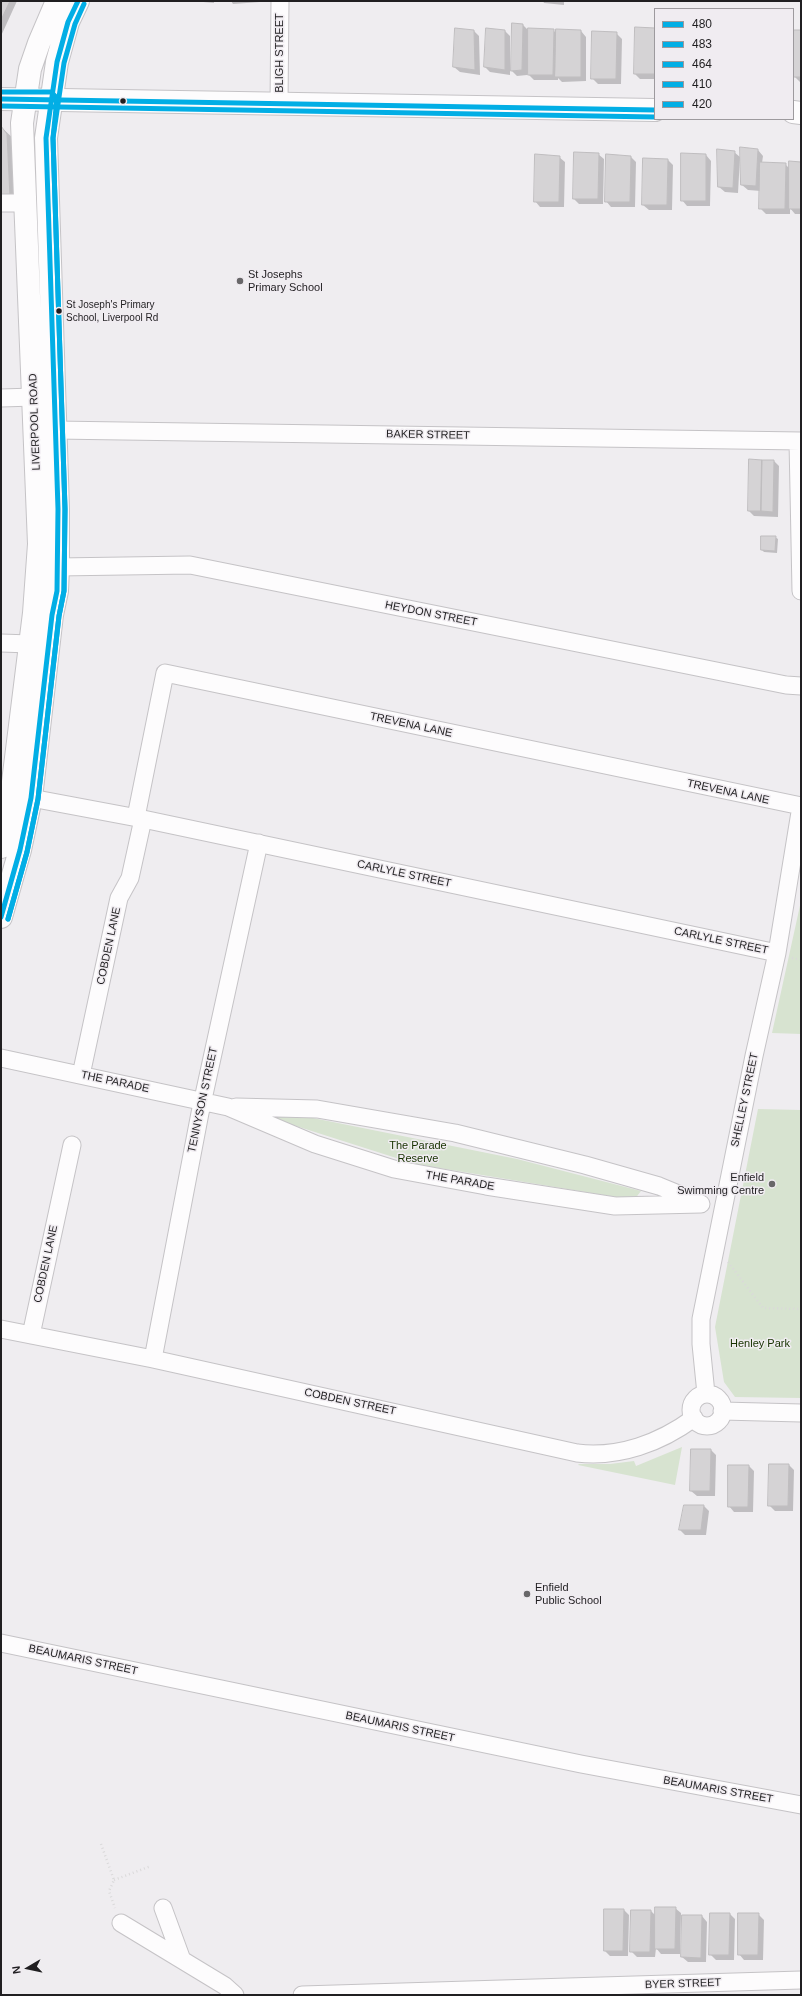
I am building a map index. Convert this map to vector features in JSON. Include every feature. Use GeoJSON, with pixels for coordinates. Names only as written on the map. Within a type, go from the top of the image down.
{"type":"FeatureCollection","features":[{"type":"Feature","properties":{"kind":"main road","name":"LIVERPOOL ROAD"},"geometry":{"type":"LineString","coordinates":[[1,847],[9,814],[36,591],[39,544],[22,124],[30,70],[39,43],[57,1]]}},
{"type":"Feature","properties":{"kind":"main road","name":"LIVERPOOL ROAD"},"geometry":{"type":"LineString","coordinates":[[1,917],[20,850],[31,798],[58,567],[58,509],[46,138],[50,99],[57,62],[68,22],[78,1]]}},
{"type":"Feature","properties":{"kind":"main road"},"geometry":{"type":"LineString","coordinates":[[1,99],[654,110]]}},
{"type":"Feature","properties":{"kind":"street","name":"BLIGH STREET"},"geometry":{"type":"LineString","coordinates":[[279,104],[280,1]]}},
{"type":"Feature","properties":{"kind":"street"},"geometry":{"type":"LineString","coordinates":[[1,203],[24,203]]}},
{"type":"Feature","properties":{"kind":"street"},"geometry":{"type":"LineString","coordinates":[[1,398],[34,397]]}},
{"type":"Feature","properties":{"kind":"street","name":"BAKER STREET"},"geometry":{"type":"LineString","coordinates":[[55,430],[799,441]]}},
{"type":"Feature","properties":{"kind":"street"},"geometry":{"type":"LineString","coordinates":[[799,441],[801,591]]}},
{"type":"Feature","properties":{"kind":"street","name":"HEYDON STREET"},"geometry":{"type":"LineString","coordinates":[[58,567],[190,565],[786,685],[801,686]]}},
{"type":"Feature","properties":{"kind":"street"},"geometry":{"type":"LineString","coordinates":[[1,643],[30,644]]}},
{"type":"Feature","properties":{"kind":"street","name":"TREVENA LANE"},"geometry":{"type":"LineString","coordinates":[[139,818],[165,673],[801,806]]}},
{"type":"Feature","properties":{"kind":"street","name":"CARLYLE STREET"},"geometry":{"type":"LineString","coordinates":[[31,798],[139,818],[777,953]]}},
{"type":"Feature","properties":{"kind":"street","name":"SHELLEY STREET"},"geometry":{"type":"LineString","coordinates":[[706,1394],[700,1324],[752,1063],[777,953],[801,806]]}},
{"type":"Feature","properties":{"kind":"street","name":"COBDEN LANE"},"geometry":{"type":"LineString","coordinates":[[82,1075],[120,898],[130,878],[139,818]]}},
{"type":"Feature","properties":{"kind":"street","name":"TENNYSON STREET"},"geometry":{"type":"LineString","coordinates":[[153,1359],[203,1101],[259,843]]}},
{"type":"Feature","properties":{"kind":"street","name":"THE PARADE"},"geometry":{"type":"LineString","coordinates":[[1,1058],[228,1107],[315,1144],[394,1169],[486,1186],[615,1206],[701,1204]]}},
{"type":"Feature","properties":{"kind":"street","name":"THE PARADE"},"geometry":{"type":"LineString","coordinates":[[228,1107],[317,1109],[455,1133],[586,1165],[659,1186],[701,1204],[723,1209]]}},
{"type":"Feature","properties":{"kind":"street","name":"COBDEN LANE"},"geometry":{"type":"LineString","coordinates":[[31,1335],[72,1146]]}},
{"type":"Feature","properties":{"kind":"street","name":"COBDEN STREET"},"geometry":{"type":"LineString","coordinates":[[1,1329],[153,1359],[595,1455],[630,1450],[665,1435],[694,1418]]}},
{"type":"Feature","properties":{"kind":"street"},"geometry":{"type":"LineString","coordinates":[[706,1394],[713,1395],[722,1405],[719,1420],[711,1425],[701,1424],[694,1418],[691,1411],[693,1403],[699,1397],[706,1394]]}},
{"type":"Feature","properties":{"kind":"street"},"geometry":{"type":"LineString","coordinates":[[722,1411],[801,1413]]}},
{"type":"Feature","properties":{"kind":"street","name":"BEAUMARIS STREET"},"geometry":{"type":"LineString","coordinates":[[1,1643],[581,1764],[801,1805]]}},
{"type":"Feature","properties":{"kind":"street"},"geometry":{"type":"LineString","coordinates":[[163,1908],[182,1960]]}},
{"type":"Feature","properties":{"kind":"street"},"geometry":{"type":"LineString","coordinates":[[121,1923],[225,1986],[235,1995]]}},
{"type":"Feature","properties":{"kind":"street","name":"BYER STREET"},"geometry":{"type":"LineString","coordinates":[[302,1995],[578,1991],[801,1980]]}},
{"type":"Feature","properties":{"kind":"path"},"geometry":{"type":"LineString","coordinates":[[714,1252],[724,1256],[763,1308],[801,1309]]}},
{"type":"Feature","properties":{"kind":"path"},"geometry":{"type":"LineString","coordinates":[[100,1844],[114,1880]]}},
{"type":"Feature","properties":{"kind":"path"},"geometry":{"type":"LineString","coordinates":[[121,1923],[109,1891],[114,1880],[151,1866]]}},
{"type":"Feature","properties":{"kind":"green space"},"geometry":{"type":"Polygon","coordinates":[[[801,901],[801,1034],[772,1033],[801,901]]]}},
{"type":"Feature","properties":{"kind":"green space","name":"Henley Park"},"geometry":{"type":"Polygon","coordinates":[[[758,1109],[801,1110],[801,1398],[735,1397],[724,1382],[715,1327],[758,1109]]]}},
{"type":"Feature","properties":{"kind":"green space","name":"The Parade Reserve"},"geometry":{"type":"Polygon","coordinates":[[[276,1116],[308,1117],[517,1159],[641,1191],[634,1200],[415,1164],[271,1118],[276,1116]]]}},
{"type":"Feature","properties":{"kind":"green space"},"geometry":{"type":"Polygon","coordinates":[[[682,1447],[675,1485],[578,1465],[610,1464],[634,1461],[636,1466],[682,1447]]]}},
{"type":"Feature","properties":{"kind":"building"},"geometry":{"type":"Polygon","coordinates":[[[1,1],[10,1],[1,20],[1,1]]]}},
{"type":"Feature","properties":{"kind":"building"},"geometry":{"type":"Polygon","coordinates":[[[512,23],[523,24],[522,70],[511,71],[512,23]]]}},
{"type":"Feature","properties":{"kind":"building"},"geometry":{"type":"Polygon","coordinates":[[[635,27],[654,28],[654,74],[634,74],[635,27]]]}},
{"type":"Feature","properties":{"kind":"building"},"geometry":{"type":"Polygon","coordinates":[[[455,28],[474,30],[475,70],[453,67],[455,28]]]}},
{"type":"Feature","properties":{"kind":"building"},"geometry":{"type":"Polygon","coordinates":[[[486,28],[505,30],[505,70],[484,67],[486,28]]]}},
{"type":"Feature","properties":{"kind":"building"},"geometry":{"type":"Polygon","coordinates":[[[528,28],[554,29],[553,75],[528,75],[528,28]]]}},
{"type":"Feature","properties":{"kind":"building"},"geometry":{"type":"Polygon","coordinates":[[[556,29],[581,30],[581,77],[555,77],[556,29]]]}},
{"type":"Feature","properties":{"kind":"building"},"geometry":{"type":"Polygon","coordinates":[[[794,30],[801,30],[801,77],[794,77],[794,30]]]}},
{"type":"Feature","properties":{"kind":"building"},"geometry":{"type":"Polygon","coordinates":[[[592,31],[617,32],[616,79],[591,79],[592,31]]]}},
{"type":"Feature","properties":{"kind":"building"},"geometry":{"type":"Polygon","coordinates":[[[1,126],[7,134],[10,197],[1,197],[1,126]]]}},
{"type":"Feature","properties":{"kind":"building"},"geometry":{"type":"Polygon","coordinates":[[[740,147],[758,149],[756,186],[741,185],[740,147]]]}},
{"type":"Feature","properties":{"kind":"building"},"geometry":{"type":"Polygon","coordinates":[[[717,149],[735,151],[733,188],[718,187],[717,149]]]}},
{"type":"Feature","properties":{"kind":"building"},"geometry":{"type":"Polygon","coordinates":[[[574,152],[599,153],[598,199],[573,199],[574,152]]]}},
{"type":"Feature","properties":{"kind":"building"},"geometry":{"type":"Polygon","coordinates":[[[681,153],[706,154],[706,201],[681,201],[681,153]]]}},
{"type":"Feature","properties":{"kind":"building"},"geometry":{"type":"Polygon","coordinates":[[[535,154],[560,156],[559,202],[534,202],[535,154]]]}},
{"type":"Feature","properties":{"kind":"building"},"geometry":{"type":"Polygon","coordinates":[[[606,154],[631,156],[630,202],[605,202],[606,154]]]}},
{"type":"Feature","properties":{"kind":"building"},"geometry":{"type":"Polygon","coordinates":[[[643,158],[668,159],[667,205],[642,205],[643,158]]]}},
{"type":"Feature","properties":{"kind":"building"},"geometry":{"type":"Polygon","coordinates":[[[789,161],[801,162],[801,209],[789,209],[789,161]]]}},
{"type":"Feature","properties":{"kind":"building"},"geometry":{"type":"Polygon","coordinates":[[[760,162],[786,163],[785,209],[759,209],[760,162]]]}},
{"type":"Feature","properties":{"kind":"building"},"geometry":{"type":"Polygon","coordinates":[[[749,459],[762,460],[761,511],[748,511],[749,459]]]}},
{"type":"Feature","properties":{"kind":"building"},"geometry":{"type":"Polygon","coordinates":[[[762,460],[774,460],[773,512],[761,511],[762,460]]]}},
{"type":"Feature","properties":{"kind":"building"},"geometry":{"type":"Polygon","coordinates":[[[761,536],[776,536],[775,551],[761,550],[761,536]]]}},
{"type":"Feature","properties":{"kind":"building"},"geometry":{"type":"Polygon","coordinates":[[[691,1449],[711,1449],[710,1491],[690,1491],[691,1449]]]}},
{"type":"Feature","properties":{"kind":"building"},"geometry":{"type":"Polygon","coordinates":[[[769,1464],[789,1464],[788,1506],[768,1506],[769,1464]]]}},
{"type":"Feature","properties":{"kind":"building"},"geometry":{"type":"Polygon","coordinates":[[[728,1465],[749,1465],[748,1507],[728,1507],[728,1465]]]}},
{"type":"Feature","properties":{"kind":"building"},"geometry":{"type":"Polygon","coordinates":[[[684,1505],[704,1505],[701,1530],[679,1530],[684,1505]]]}},
{"type":"Feature","properties":{"kind":"building"},"geometry":{"type":"Polygon","coordinates":[[[655,1907],[676,1907],[675,1949],[655,1949],[655,1907]]]}},
{"type":"Feature","properties":{"kind":"building"},"geometry":{"type":"Polygon","coordinates":[[[604,1909],[624,1909],[623,1951],[604,1951],[604,1909]]]}},
{"type":"Feature","properties":{"kind":"building"},"geometry":{"type":"Polygon","coordinates":[[[631,1910],[651,1910],[650,1952],[630,1952],[631,1910]]]}},
{"type":"Feature","properties":{"kind":"building"},"geometry":{"type":"Polygon","coordinates":[[[710,1913],[730,1913],[729,1955],[709,1955],[710,1913]]]}},
{"type":"Feature","properties":{"kind":"building"},"geometry":{"type":"Polygon","coordinates":[[[738,1913],[759,1913],[758,1955],[738,1955],[738,1913]]]}},
{"type":"Feature","properties":{"kind":"building"},"geometry":{"type":"Polygon","coordinates":[[[682,1915],[702,1915],[701,1958],[681,1957],[682,1915]]]}},
{"type":"Feature","properties":{"kind":"transit line","name":"480"},"geometry":{"type":"LineString","coordinates":[[1,917],[20,850],[31,798],[52,615],[57,591],[58,509],[46,138],[57,62],[68,22],[78,1]]}},
{"type":"Feature","properties":{"kind":"transit line","name":"483"},"geometry":{"type":"LineString","coordinates":[[8,919],[27,852],[38,799],[59,616],[64,591],[65,509],[53,138],[64,63],[75,24],[84,4]]}},
{"type":"Feature","properties":{"kind":"transit line","name":"464"},"geometry":{"type":"LineString","coordinates":[[1,92],[51,92],[57,98],[53,138],[65,509],[64,591],[59,616],[38,799],[27,852],[8,919]]}},
{"type":"Feature","properties":{"kind":"transit line","name":"410"},"geometry":{"type":"LineString","coordinates":[[1,99],[654,110]]}},
{"type":"Feature","properties":{"kind":"transit line","name":"420"},"geometry":{"type":"LineString","coordinates":[[1,106],[654,117]]}},
{"type":"Feature","properties":{"kind":"place","name":"St Josephs Primary School"},"geometry":{"type":"Point","coordinates":[240,281]}},
{"type":"Feature","properties":{"kind":"place","name":"St Joseph's Primary School, Liverpool Rd"},"geometry":{"type":"Point","coordinates":[59,311]}},
{"type":"Feature","properties":{"kind":"place","name":"Enfield Swimming Centre"},"geometry":{"type":"Point","coordinates":[772,1184]}},
{"type":"Feature","properties":{"kind":"place","name":"Enfield Public School"},"geometry":{"type":"Point","coordinates":[527,1594]}}]}
